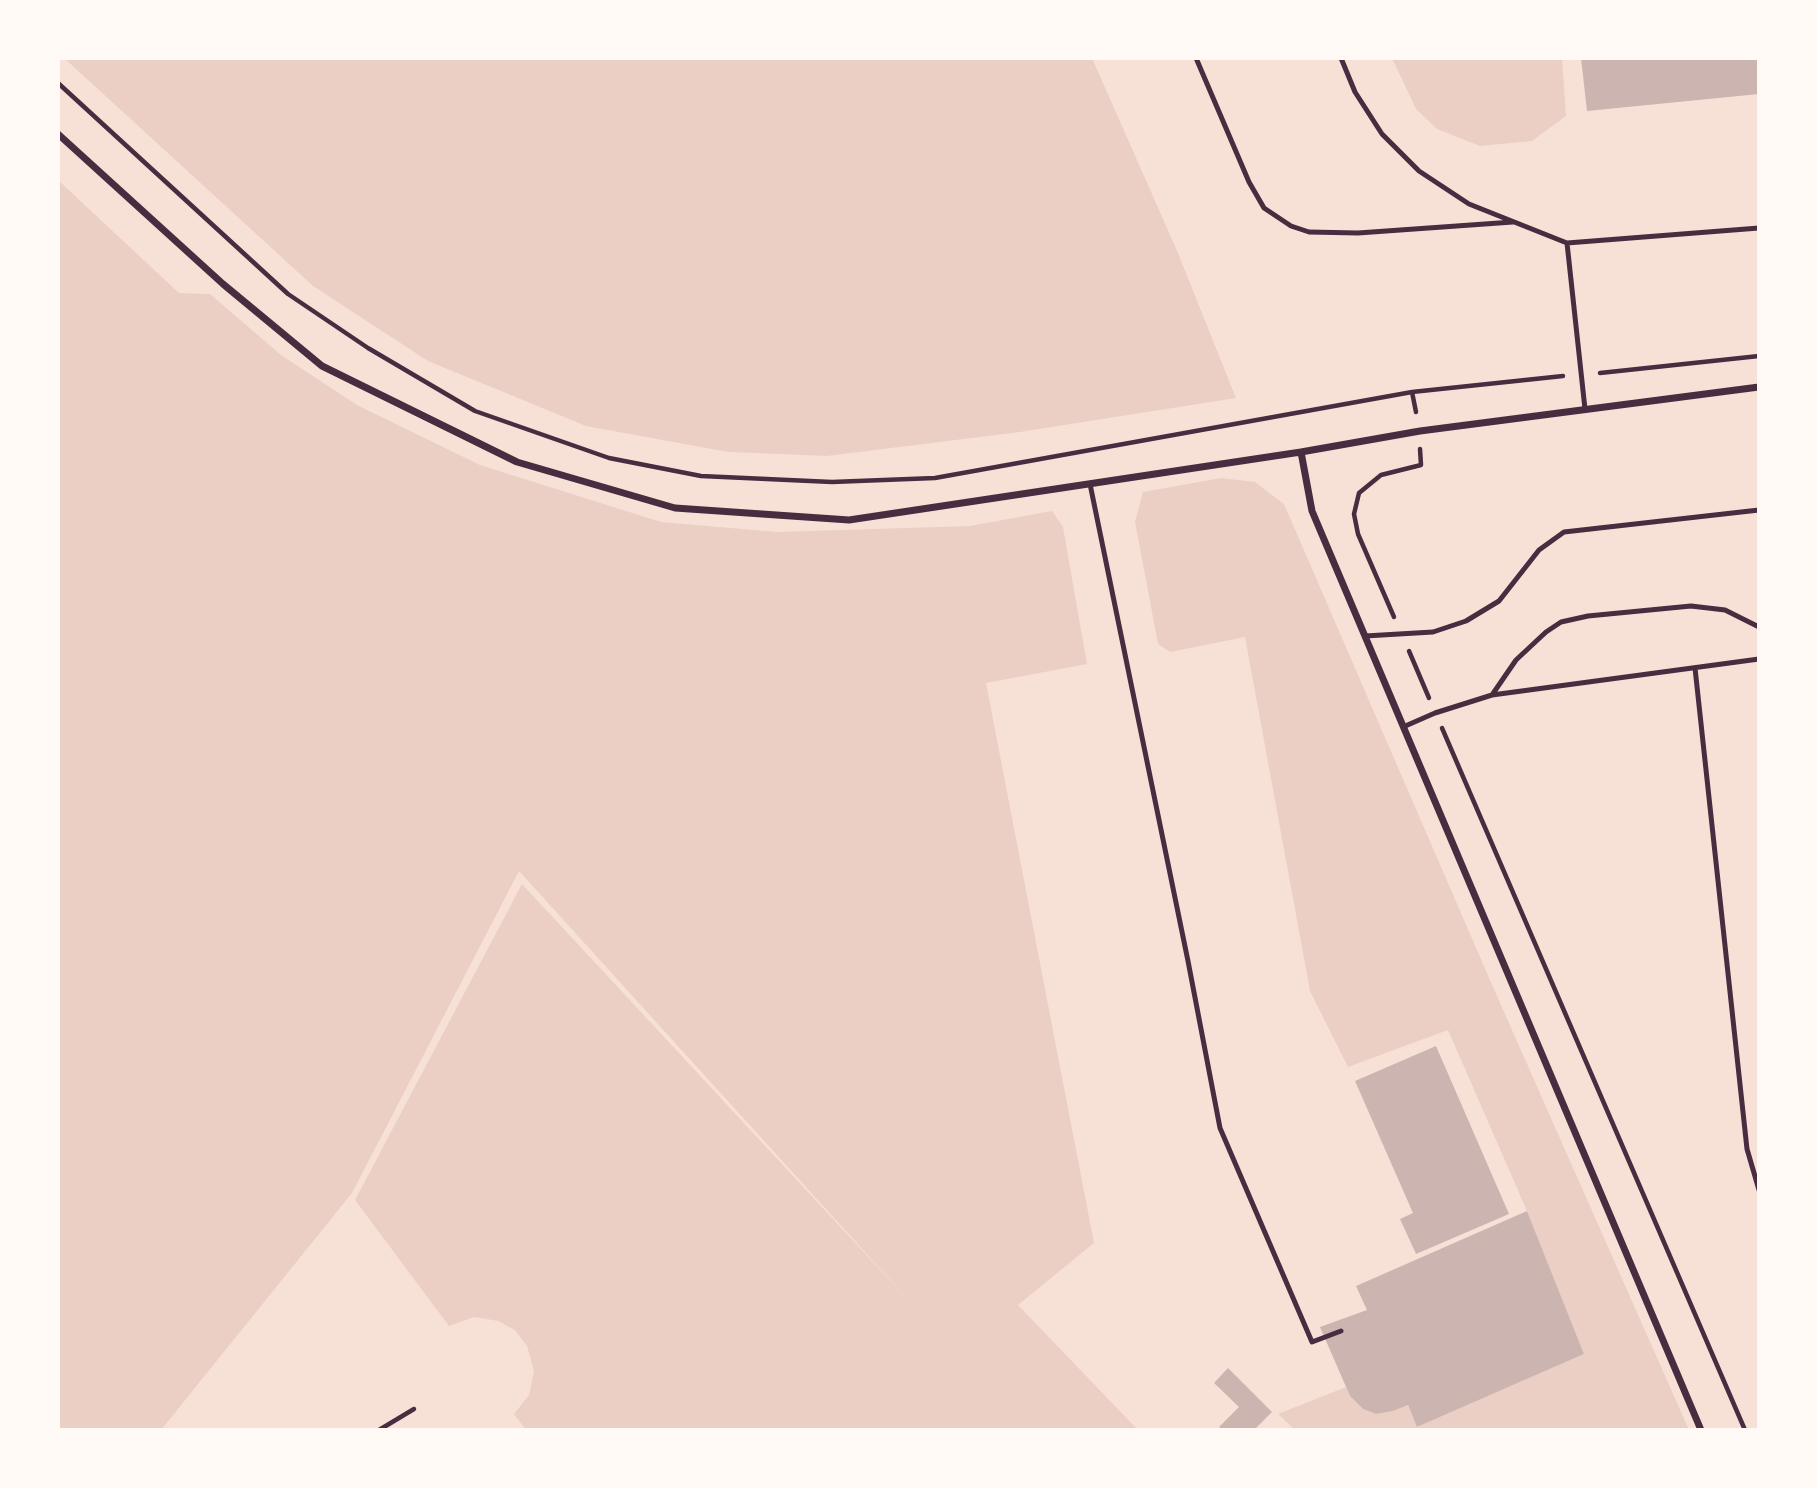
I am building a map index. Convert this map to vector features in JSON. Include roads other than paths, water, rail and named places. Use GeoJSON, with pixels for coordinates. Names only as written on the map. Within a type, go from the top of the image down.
{"type":"FeatureCollection","features":[{"type":"Feature","properties":{"kind":"street"},"geometry":{"type":"LineString","coordinates":[[58,134],[223,284],[322,366],[517,461],[675,508],[849,520],[1301,452],[1420,431],[1759,387]]}},
{"type":"Feature","properties":{"kind":"street"},"geometry":{"type":"LineString","coordinates":[[1301,452],[1312,511],[1701,1430]]}},
{"type":"Feature","properties":{"kind":"lane"},"geometry":{"type":"LineString","coordinates":[[1196,58],[1249,182],[1264,208],[1290,226],[1309,232],[1358,233],[1513,222]]}},
{"type":"Feature","properties":{"kind":"lane"},"geometry":{"type":"LineString","coordinates":[[1341,58],[1356,93],[1382,134],[1419,171],[1469,204],[1513,222],[1567,243],[1759,228]]}},
{"type":"Feature","properties":{"kind":"lane"},"geometry":{"type":"LineString","coordinates":[[1567,243],[1585,409]]}},
{"type":"Feature","properties":{"kind":"lane"},"geometry":{"type":"LineString","coordinates":[[1090,484],[1220,1128],[1312,1342],[1340,1331]]}},
{"type":"Feature","properties":{"kind":"lane"},"geometry":{"type":"LineString","coordinates":[[1365,636],[1402,636],[1433,632],[1466,621],[1499,601],[1539,550],[1564,532],[1759,510]]}},
{"type":"Feature","properties":{"kind":"lane"},"geometry":{"type":"LineString","coordinates":[[1492,695],[1516,660],[1561,622],[1588,616],[1691,606],[1725,610],[1759,627]]}},
{"type":"Feature","properties":{"kind":"lane"},"geometry":{"type":"LineString","coordinates":[[1403,727],[1435,713],[1492,695],[1759,659]]}},
{"type":"Feature","properties":{"kind":"lane"},"geometry":{"type":"LineString","coordinates":[[1695,668],[1746,1149],[1759,1190]]}}]}
